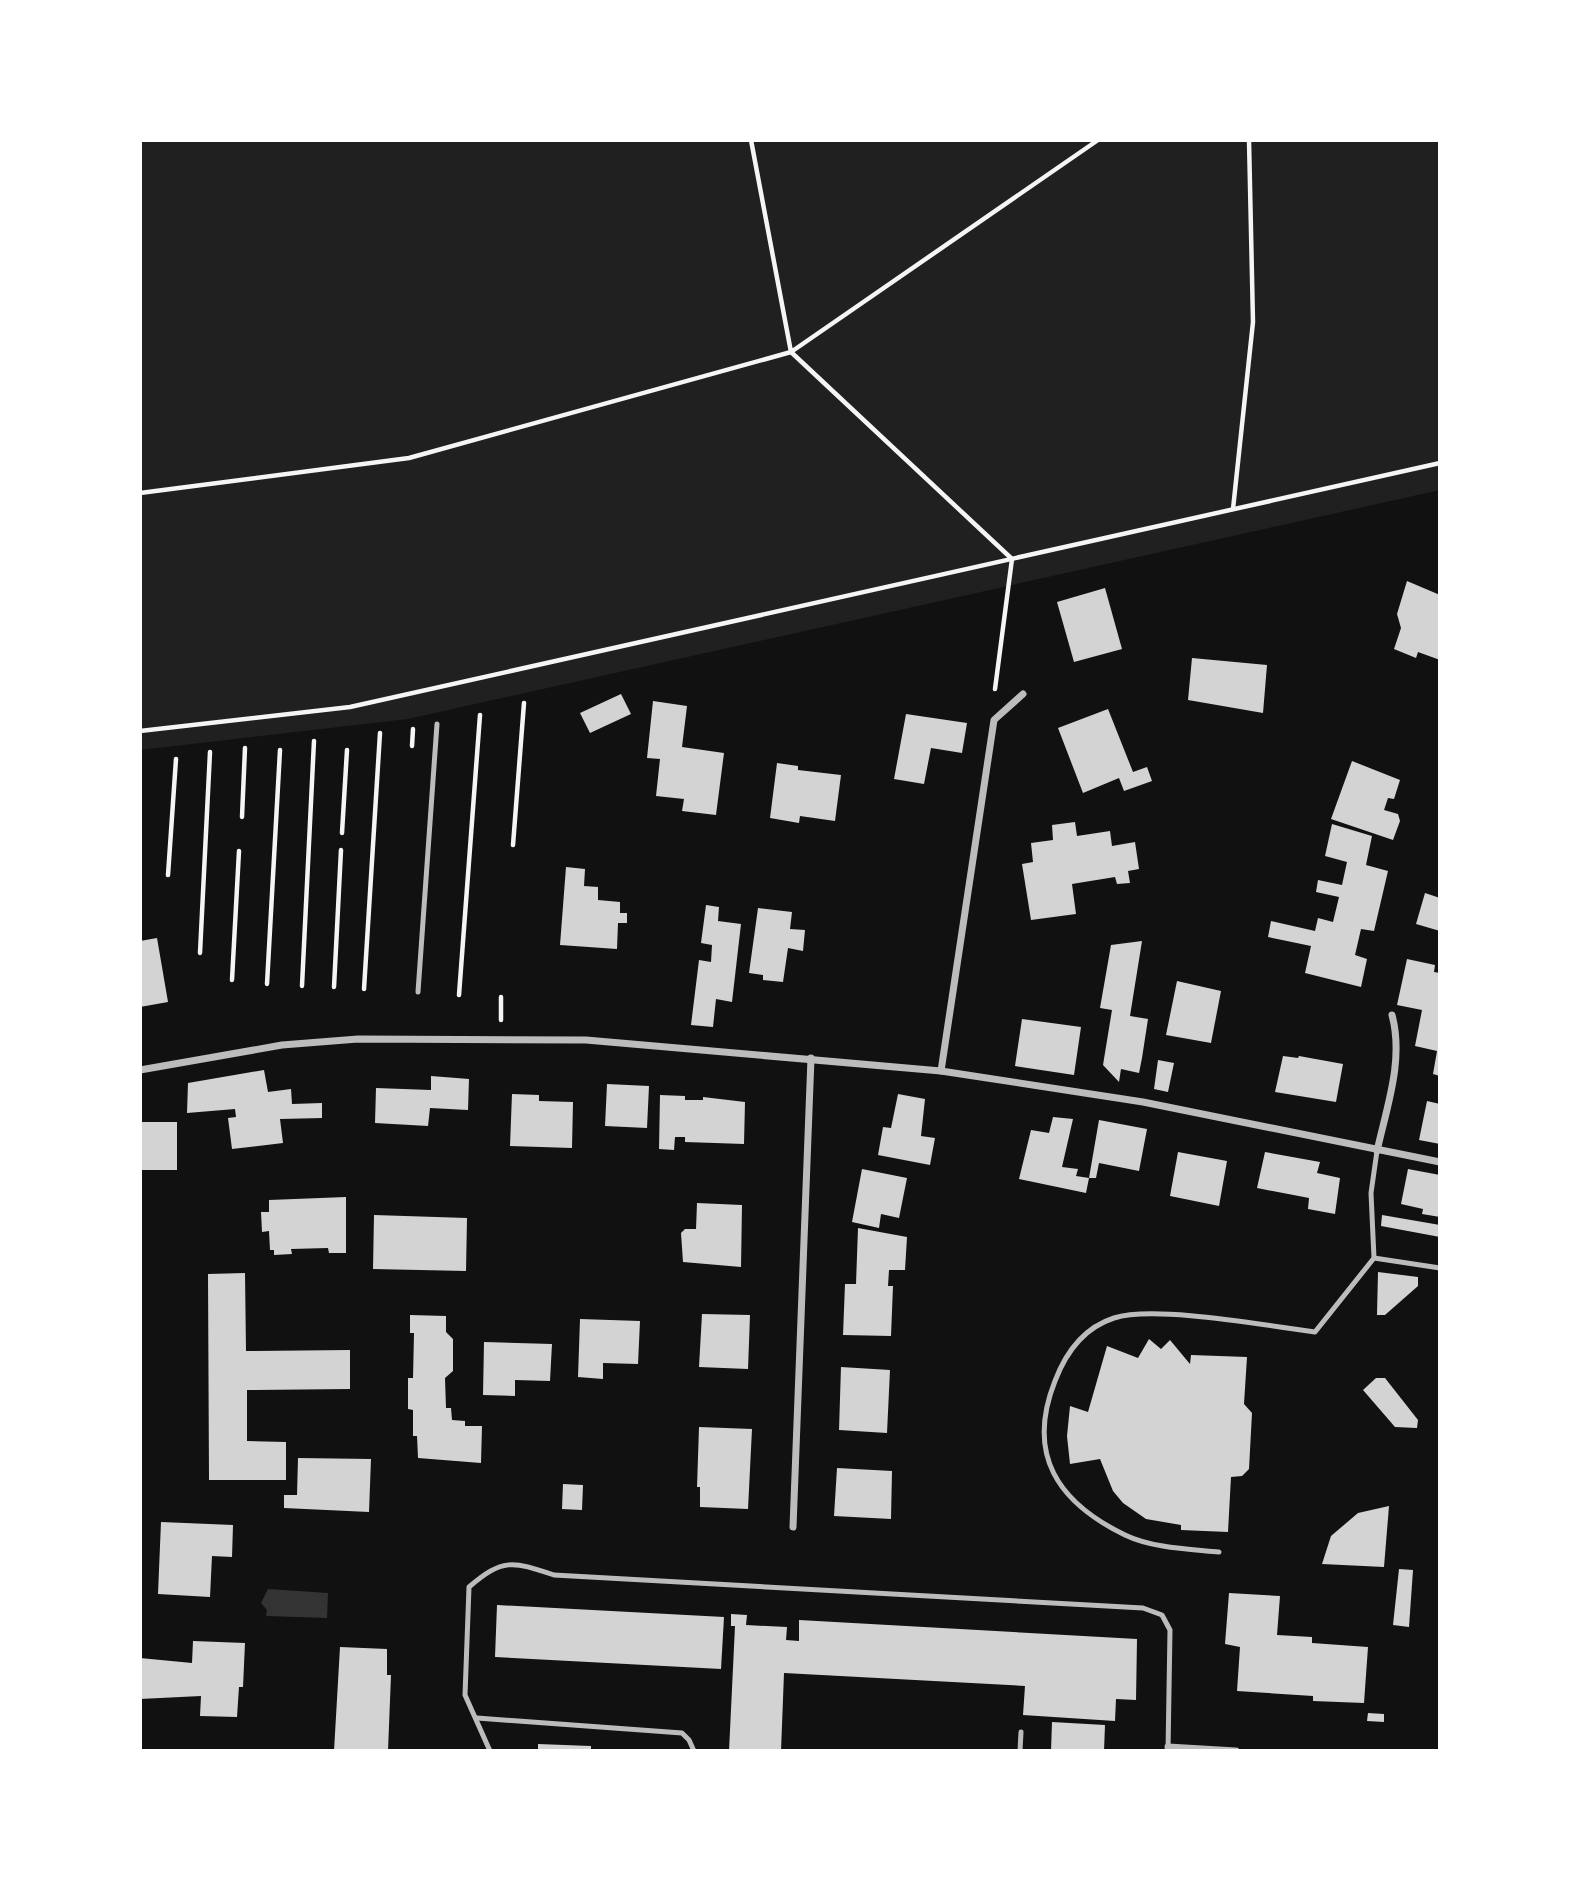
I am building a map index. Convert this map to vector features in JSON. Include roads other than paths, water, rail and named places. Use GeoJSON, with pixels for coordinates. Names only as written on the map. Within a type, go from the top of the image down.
{"type":"FeatureCollection","features":[{"type":"Feature","properties":{"kind":"street"},"geometry":{"type":"LineString","coordinates":[[941,1071],[994,719],[1023,694]]}},
{"type":"Feature","properties":{"kind":"street"},"geometry":{"type":"LineString","coordinates":[[1377,1151],[1396,1067],[1392,1014]]}},
{"type":"Feature","properties":{"kind":"street"},"geometry":{"type":"LineString","coordinates":[[140,1070],[282,1045],[358,1039],[586,1040],[941,1071],[1143,1101],[1440,1162]]}},
{"type":"Feature","properties":{"kind":"street"},"geometry":{"type":"LineString","coordinates":[[793,1527],[811,1058]]}},
{"type":"Feature","properties":{"kind":"street"},"geometry":{"type":"LineString","coordinates":[[1168,1749],[1236,1751]]}},
{"type":"Feature","properties":{"kind":"lane"},"geometry":{"type":"LineString","coordinates":[[418,992],[437,724]]}},
{"type":"Feature","properties":{"kind":"lane"},"geometry":{"type":"LineString","coordinates":[[1219,1552],[1172,1547],[1126,1536],[1077,1504],[1060,1485],[1047,1460],[1042,1423],[1050,1393],[1072,1345],[1113,1318],[1144,1313],[1315,1332],[1374,1258],[1371,1193],[1377,1151]]}},
{"type":"Feature","properties":{"kind":"lane"},"geometry":{"type":"LineString","coordinates":[[1374,1258],[1440,1268]]}},
{"type":"Feature","properties":{"kind":"lane"},"geometry":{"type":"LineString","coordinates":[[490,1751],[465,1695],[469,1587],[494,1566],[523,1565],[554,1575],[1143,1608],[1162,1615],[1170,1630],[1168,1749]]}},
{"type":"Feature","properties":{"kind":"lane"},"geometry":{"type":"LineString","coordinates":[[477,1718],[682,1733],[690,1740],[694,1751]]}},
{"type":"Feature","properties":{"kind":"lane"},"geometry":{"type":"LineString","coordinates":[[1020,1751],[1021,1732]]}}]}
